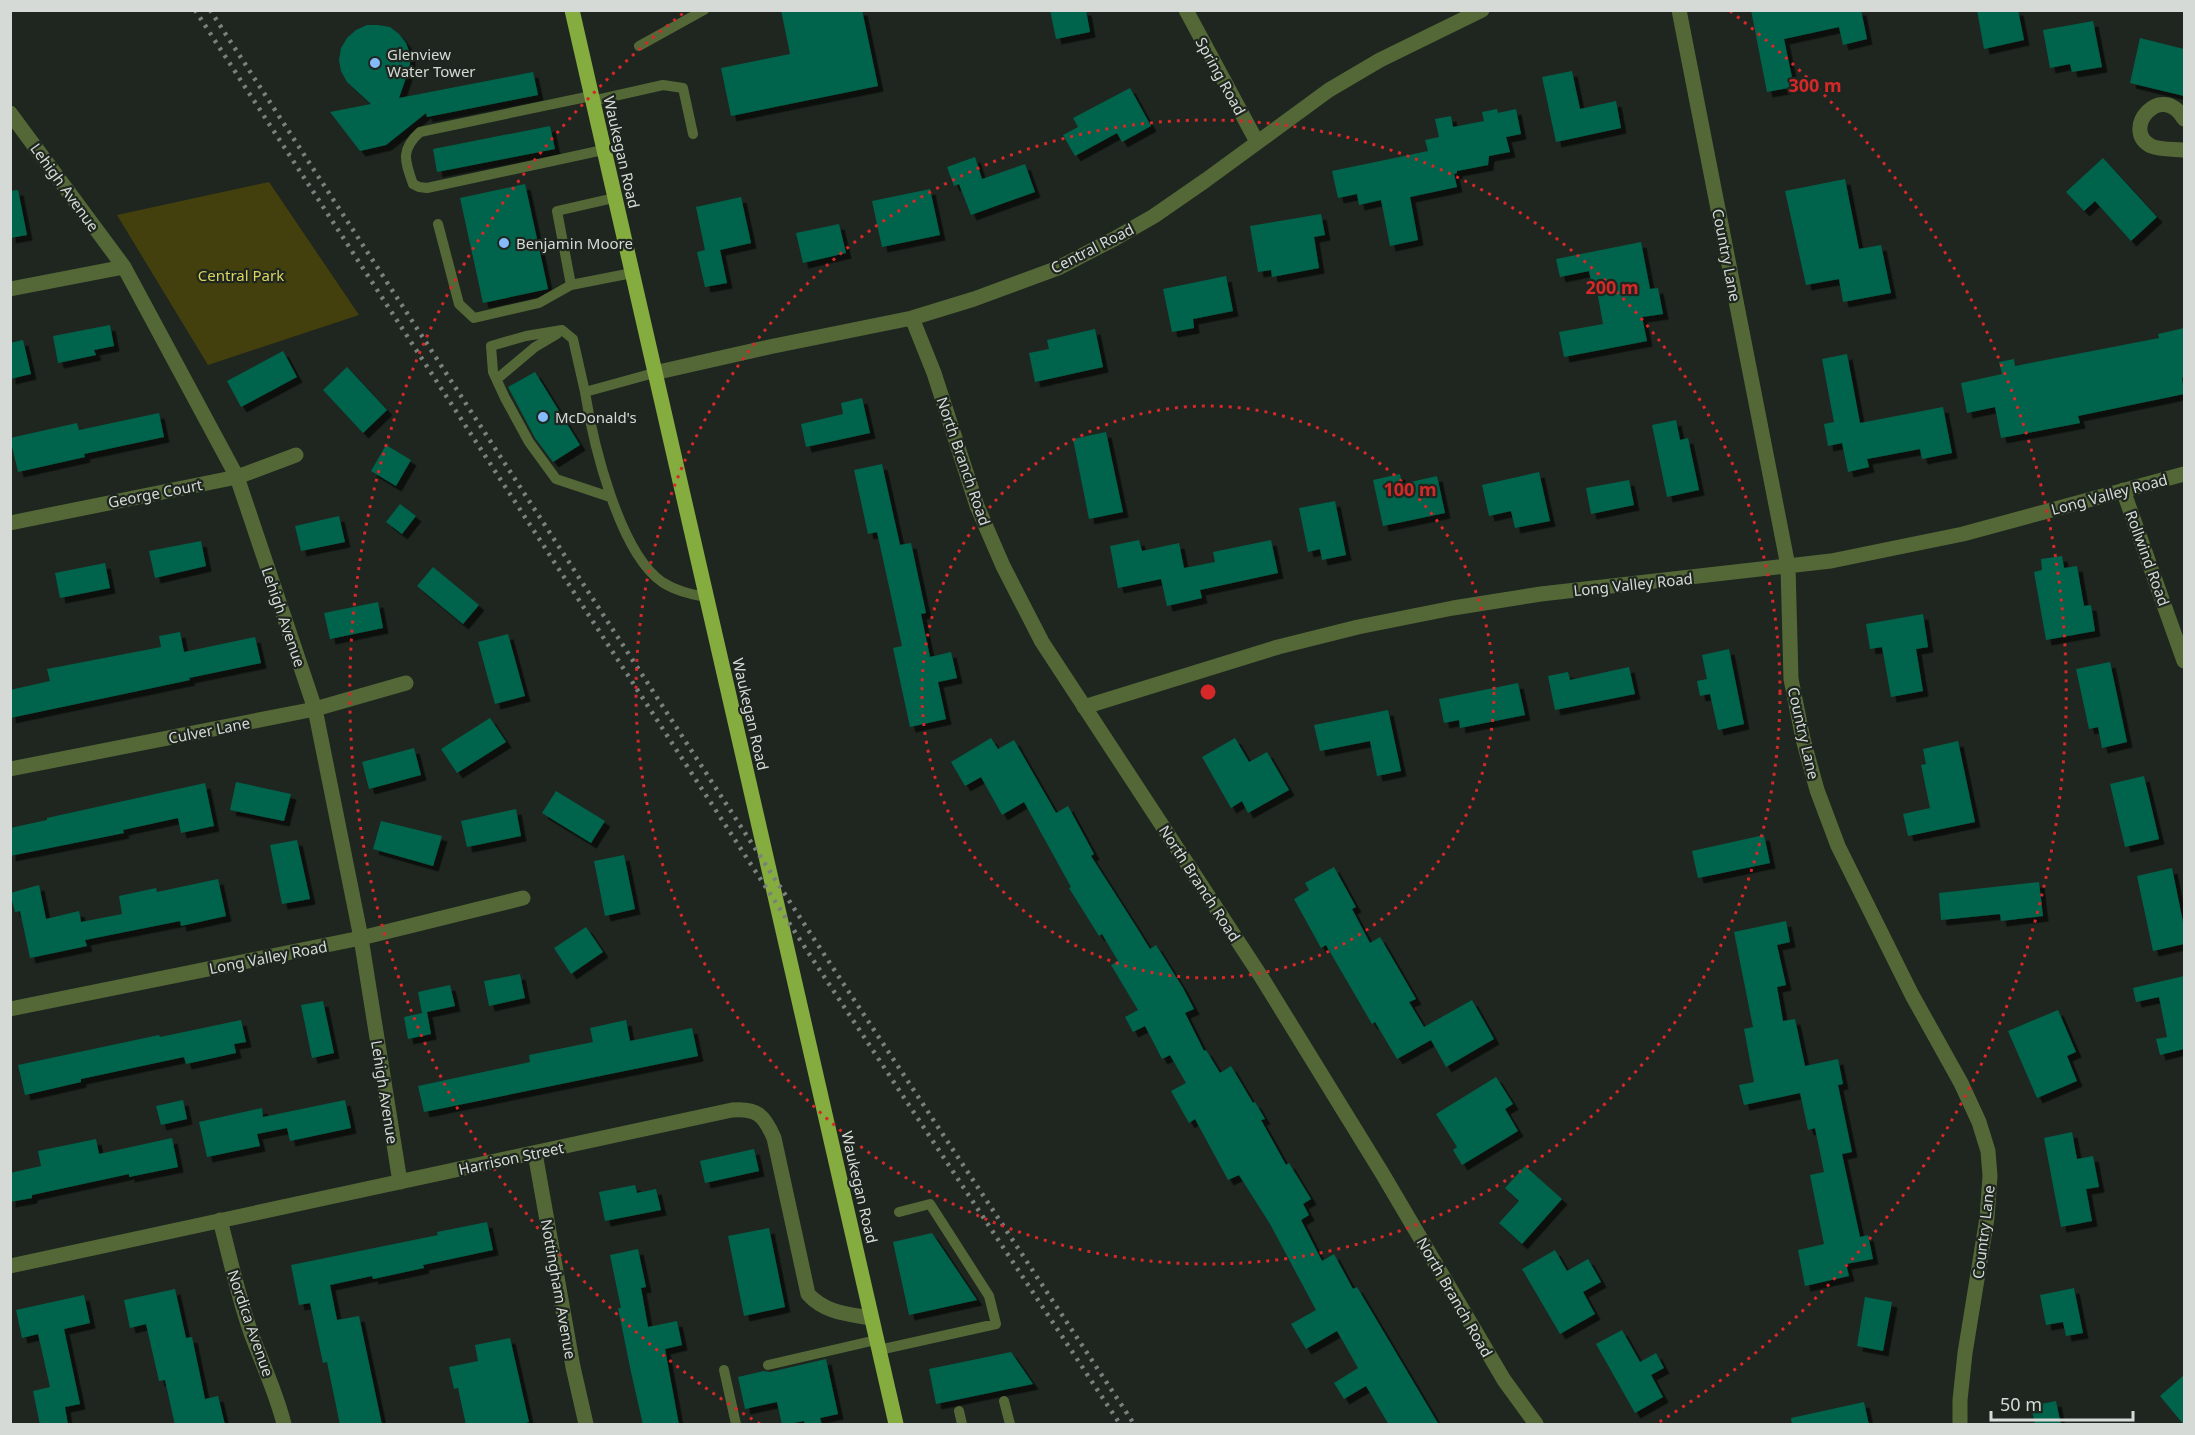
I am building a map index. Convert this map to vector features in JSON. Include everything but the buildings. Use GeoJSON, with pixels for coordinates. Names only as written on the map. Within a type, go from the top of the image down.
{"type":"FeatureCollection","features":[{"type":"Feature","properties":{"kind":"main road","name":"Waukegan Road"},"geometry":{"type":"LineString","coordinates":[[572,10],[896,1425]]}},
{"type":"Feature","properties":{"kind":"street","name":"Spring Road"},"geometry":{"type":"LineString","coordinates":[[1186,10],[1257,142]]}},
{"type":"Feature","properties":{"kind":"street","name":"Central Road"},"geometry":{"type":"LineString","coordinates":[[654,373],[912,318],[974,299],[1058,268],[1154,216],[1329,90],[1380,60],[1482,10]]}},
{"type":"Feature","properties":{"kind":"street","name":"Country Lane"},"geometry":{"type":"LineString","coordinates":[[1679,10],[1788,566],[1791,680],[1803,739],[1818,790],[1843,856],[1912,995],[1961,1083],[1979,1122],[1988,1151],[1990,1176],[1987,1218],[1965,1353],[1960,1425]]}},
{"type":"Feature","properties":{"kind":"street"},"geometry":{"type":"LineString","coordinates":[[2184,119],[2175,108],[2164,104],[2151,107],[2145,112],[2141,122],[2141,132],[2152,146],[2184,150]]}},
{"type":"Feature","properties":{"kind":"street","name":"Lehigh Avenue"},"geometry":{"type":"LineString","coordinates":[[10,113],[124,267],[237,477],[315,709],[361,938],[400,1182]]}},
{"type":"Feature","properties":{"kind":"street"},"geometry":{"type":"LineString","coordinates":[[10,290],[124,267]]}},
{"type":"Feature","properties":{"kind":"street","name":"North Branch Road"},"geometry":{"type":"LineString","coordinates":[[912,318],[934,373],[977,506],[1003,566],[1042,642],[1262,978],[1382,1173],[1504,1380],[1536,1425]]}},
{"type":"Feature","properties":{"kind":"street","name":"George Court"},"geometry":{"type":"LineString","coordinates":[[10,523],[237,477],[296,455]]}},
{"type":"Feature","properties":{"kind":"street","name":"Long Valley Road"},"geometry":{"type":"LineString","coordinates":[[1084,707],[1278,647],[1358,627],[1453,608],[1541,594],[1832,561],[1963,534],[2184,474]]}},
{"type":"Feature","properties":{"kind":"street","name":"Rollwind Road"},"geometry":{"type":"LineString","coordinates":[[2123,490],[2184,661]]}},
{"type":"Feature","properties":{"kind":"street","name":"Culver Lane"},"geometry":{"type":"LineString","coordinates":[[10,769],[315,709],[406,683]]}},
{"type":"Feature","properties":{"kind":"street","name":"Long Valley Road"},"geometry":{"type":"LineString","coordinates":[[10,1009],[361,938],[523,898]]}},
{"type":"Feature","properties":{"kind":"street","name":"Harrison Street"},"geometry":{"type":"LineString","coordinates":[[10,1266],[732,1110],[747,1109],[760,1114],[768,1124],[774,1138],[808,1294],[816,1303],[825,1308],[871,1317]]}},
{"type":"Feature","properties":{"kind":"street","name":"Nottingham Avenue"},"geometry":{"type":"LineString","coordinates":[[535,1153],[573,1367],[586,1425]]}},
{"type":"Feature","properties":{"kind":"street","name":"Nordica Avenue"},"geometry":{"type":"LineString","coordinates":[[220,1220],[239,1296],[251,1334],[269,1375],[284,1425]]}},
{"type":"Feature","properties":{"kind":"lane"},"geometry":{"type":"LineString","coordinates":[[639,46],[704,10]]}},
{"type":"Feature","properties":{"kind":"lane"},"geometry":{"type":"LineString","coordinates":[[603,150],[426,188],[413,184],[405,162],[406,150],[410,141],[420,132],[663,85],[683,88],[693,134]]}},
{"type":"Feature","properties":{"kind":"lane"},"geometry":{"type":"LineString","coordinates":[[571,285],[557,211],[614,198]]}},
{"type":"Feature","properties":{"kind":"lane"},"geometry":{"type":"LineString","coordinates":[[438,224],[459,303],[474,318],[539,303],[571,285],[632,273]]}},
{"type":"Feature","properties":{"kind":"lane"},"geometry":{"type":"LineString","coordinates":[[496,379],[536,347],[562,330]]}},
{"type":"Feature","properties":{"kind":"lane"},"geometry":{"type":"LineString","coordinates":[[610,497],[556,479],[529,442],[496,379],[490,346],[526,336],[562,330],[573,339],[591,426],[610,497],[638,558],[661,581],[684,594],[706,597]]}},
{"type":"Feature","properties":{"kind":"lane"},"geometry":{"type":"LineString","coordinates":[[585,392],[654,373]]}},
{"type":"Feature","properties":{"kind":"lane"},"geometry":{"type":"LineString","coordinates":[[768,1365],[996,1324],[989,1296],[930,1204],[899,1212]]}},
{"type":"Feature","properties":{"kind":"lane"},"geometry":{"type":"LineString","coordinates":[[724,1370],[736,1425]]}},
{"type":"Feature","properties":{"kind":"lane"},"geometry":{"type":"LineString","coordinates":[[1004,1401],[1010,1425]]}},
{"type":"Feature","properties":{"kind":"lane"},"geometry":{"type":"LineString","coordinates":[[959,1412],[963,1425]]}},
{"type":"Feature","properties":{"kind":"green space","name":"Central Park"},"geometry":{"type":"Polygon","coordinates":[[[269,182],[359,315],[208,365],[117,215],[269,182]]]}},
{"type":"Feature","properties":{"kind":"railway"},"geometry":{"type":"LineString","coordinates":[[195,10],[821,972],[1120,1424]]}},
{"type":"Feature","properties":{"kind":"railway"},"geometry":{"type":"LineString","coordinates":[[210,10],[814,939],[1134,1424]]}},
{"type":"Feature","properties":{"kind":"place","name":"Glenview Water Tower"},"geometry":{"type":"Point","coordinates":[375,63]}},
{"type":"Feature","properties":{"kind":"place","name":"Benjamin Moore"},"geometry":{"type":"Point","coordinates":[504,243]}},
{"type":"Feature","properties":{"kind":"place","name":"McDonald's"},"geometry":{"type":"Point","coordinates":[543,417]}}]}
